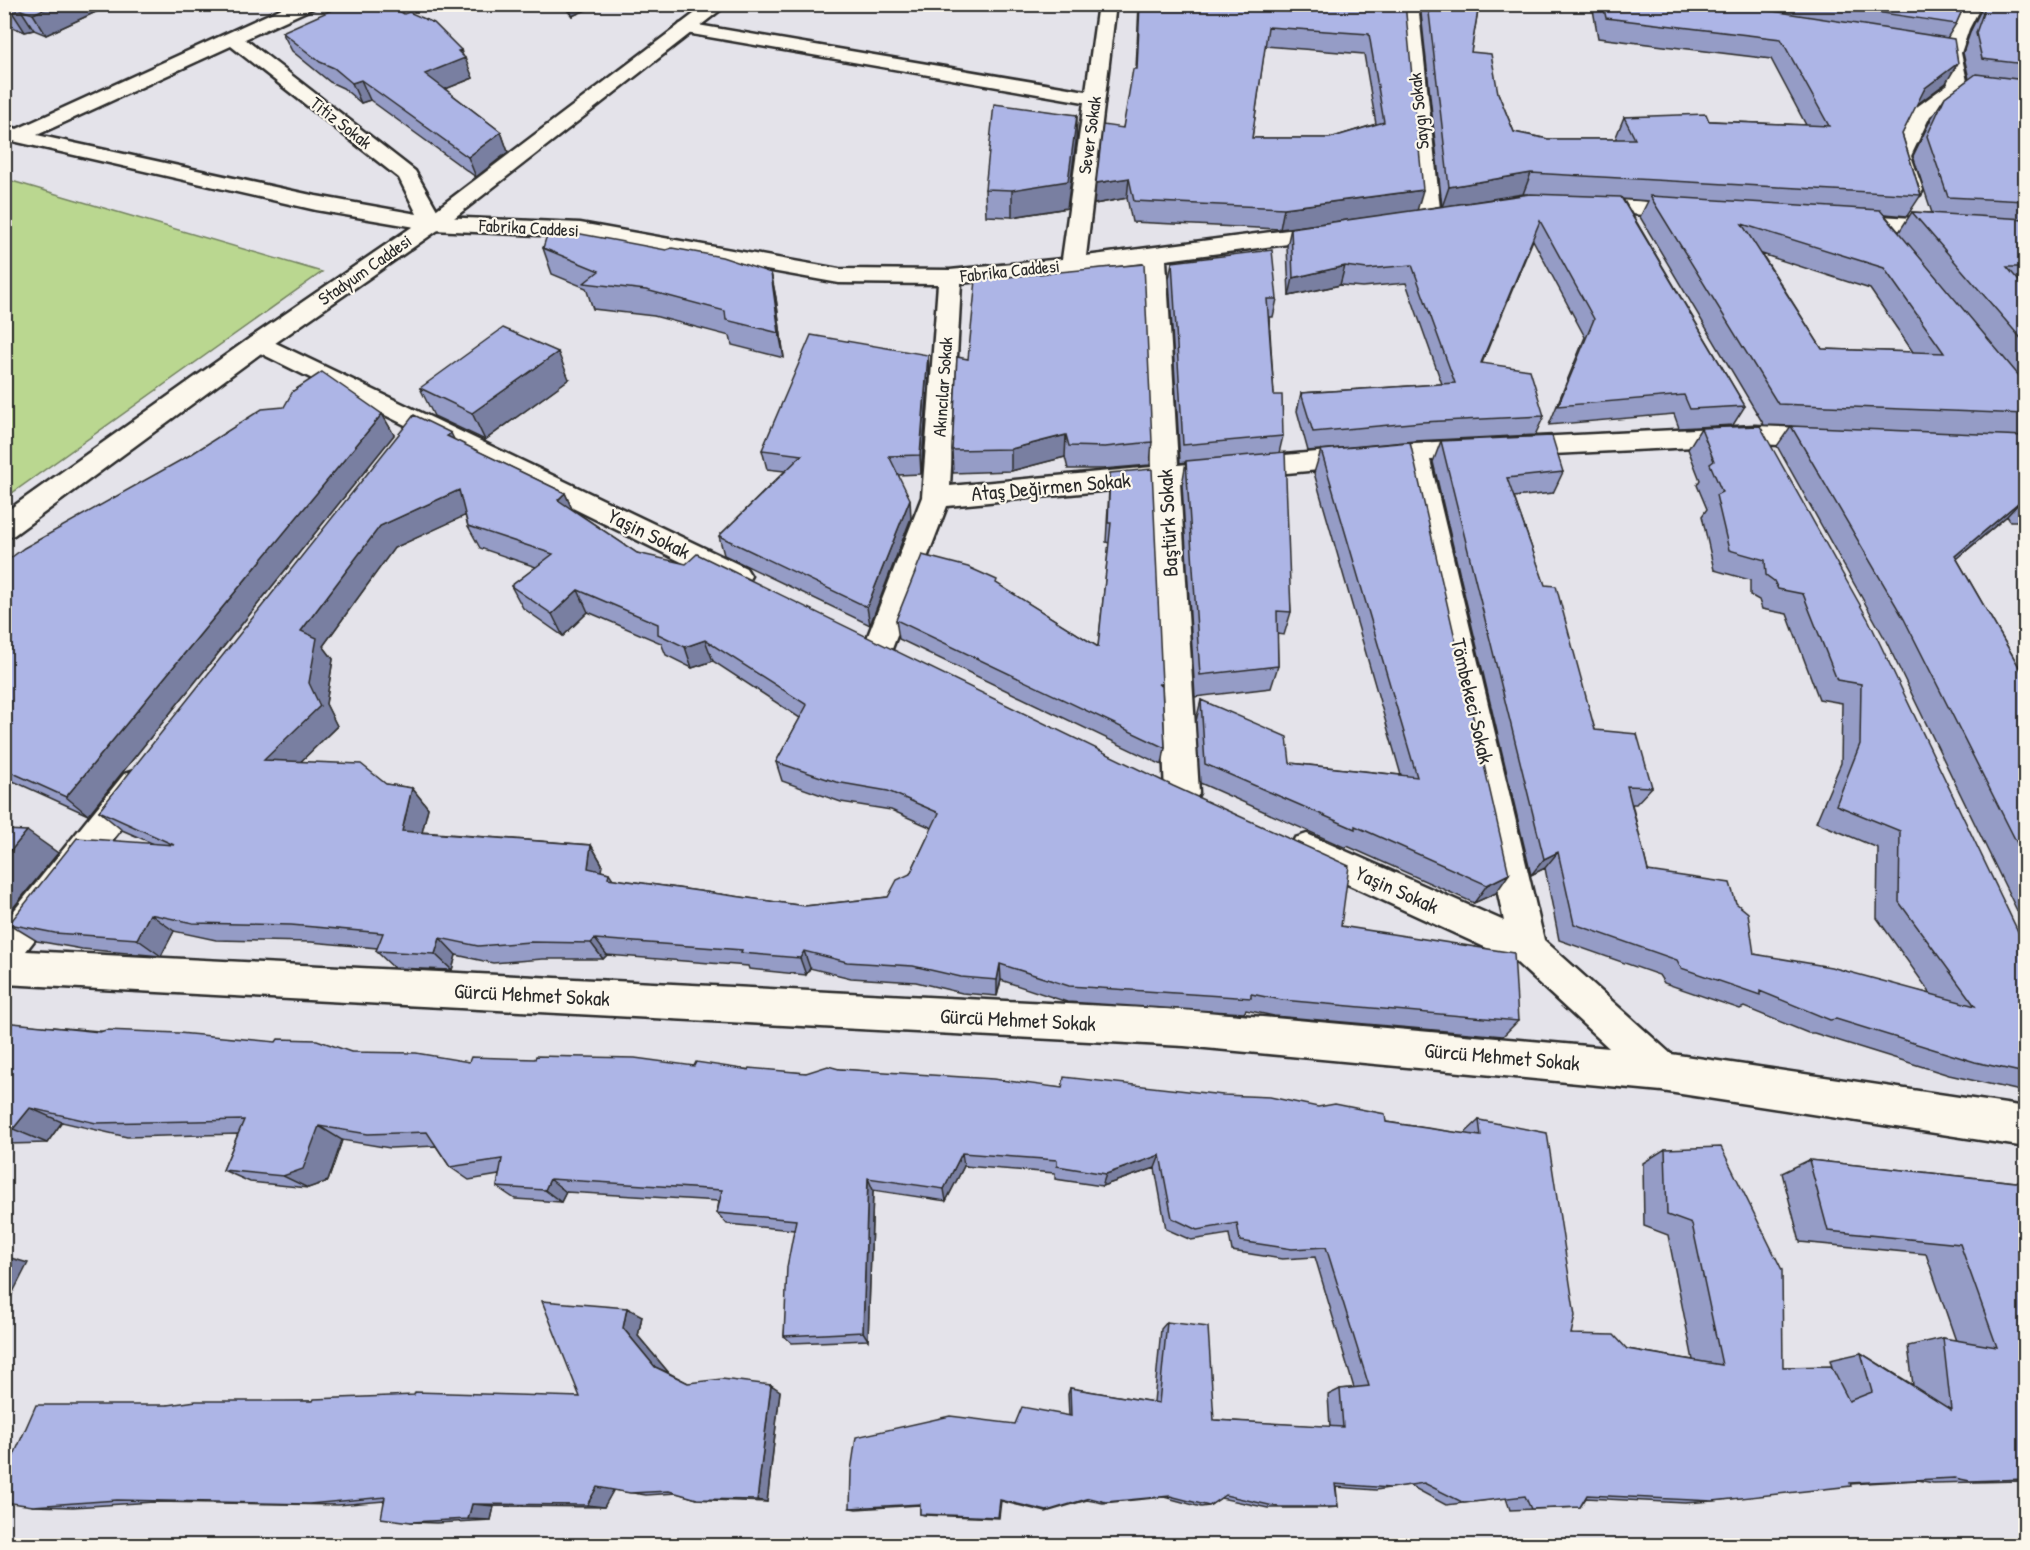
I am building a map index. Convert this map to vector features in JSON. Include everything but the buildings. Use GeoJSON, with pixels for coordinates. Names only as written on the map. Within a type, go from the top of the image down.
{"type":"FeatureCollection","features":[{"type":"Feature","properties":{"kind":"street"},"geometry":{"type":"LineString","coordinates":[[11,134],[307,4]]}},
{"type":"Feature","properties":{"kind":"street","name":"Stadyum Caddesi"},"geometry":{"type":"LineString","coordinates":[[4,528],[259,343],[433,223],[719,4]]}},
{"type":"Feature","properties":{"kind":"street","name":"Sever Sokak"},"geometry":{"type":"LineString","coordinates":[[1073,265],[1107,4]]}},
{"type":"Feature","properties":{"kind":"street","name":"Saygı Sokak"},"geometry":{"type":"LineString","coordinates":[[1409,4],[1430,218]]}},
{"type":"Feature","properties":{"kind":"street"},"geometry":{"type":"LineString","coordinates":[[1958,86],[1952,53],[1960,29],[1973,4]]}},
{"type":"Feature","properties":{"kind":"street"},"geometry":{"type":"LineString","coordinates":[[686,28],[1095,98]]}},
{"type":"Feature","properties":{"kind":"street","name":"Titiz Sokak"},"geometry":{"type":"LineString","coordinates":[[231,37],[408,175],[433,223]]}},
{"type":"Feature","properties":{"kind":"street"},"geometry":{"type":"LineString","coordinates":[[1929,49],[1952,53]]}},
{"type":"Feature","properties":{"kind":"street"},"geometry":{"type":"LineString","coordinates":[[1923,226],[1901,156],[1921,113],[1958,86],[1978,89]]}},
{"type":"Feature","properties":{"kind":"street","name":"Fabrika Caddesi"},"geometry":{"type":"LineString","coordinates":[[11,134],[316,203],[433,223],[580,230],[839,276],[950,277],[1073,265],[1361,227]]}},
{"type":"Feature","properties":{"kind":"street"},"geometry":{"type":"LineString","coordinates":[[1556,204],[1713,212]]}},
{"type":"Feature","properties":{"kind":"street"},"geometry":{"type":"LineString","coordinates":[[1621,207],[1638,236]]}},
{"type":"Feature","properties":{"kind":"street"},"geometry":{"type":"LineString","coordinates":[[1407,221],[1453,214]]}},
{"type":"Feature","properties":{"kind":"street"},"geometry":{"type":"LineString","coordinates":[[1828,219],[2025,232]]}},
{"type":"Feature","properties":{"kind":"street"},"geometry":{"type":"LineString","coordinates":[[1874,222],[1897,250]]}},
{"type":"Feature","properties":{"kind":"street","name":"Baştürk Sokak"},"geometry":{"type":"LineString","coordinates":[[1151,778],[1193,798],[1165,476],[1154,254]]}},
{"type":"Feature","properties":{"kind":"street","name":"Akıncılar Sokak"},"geometry":{"type":"LineString","coordinates":[[936,497],[950,277]]}},
{"type":"Feature","properties":{"kind":"street","name":"Yaşin Sokak"},"geometry":{"type":"LineString","coordinates":[[259,343],[414,432],[762,589]]}},
{"type":"Feature","properties":{"kind":"street"},"geometry":{"type":"LineString","coordinates":[[1737,405],[1772,466]]}},
{"type":"Feature","properties":{"kind":"street","name":"Ataş Değirmen Sokak"},"geometry":{"type":"LineString","coordinates":[[936,497],[1415,452],[1755,435],[1849,439]]}},
{"type":"Feature","properties":{"kind":"street","name":"Tömbekeci Sokak"},"geometry":{"type":"LineString","coordinates":[[1415,452],[1528,949]]}},
{"type":"Feature","properties":{"kind":"street"},"geometry":{"type":"LineString","coordinates":[[879,646],[936,497]]}},
{"type":"Feature","properties":{"kind":"street"},"geometry":{"type":"LineString","coordinates":[[4,951],[151,765]]}},
{"type":"Feature","properties":{"kind":"street","name":"Yaşin Sokak"},"geometry":{"type":"LineString","coordinates":[[1280,837],[1528,949],[1662,1072]]}},
{"type":"Feature","properties":{"kind":"street","name":"Gürcü Mehmet Sokak"},"geometry":{"type":"LineString","coordinates":[[4,968],[1184,1028],[1662,1072],[2025,1127]]}},
{"type":"Feature","properties":{"kind":"green space"},"geometry":{"type":"Polygon","coordinates":[[[5,179],[322,272],[5,498],[5,179]]]}}]}
